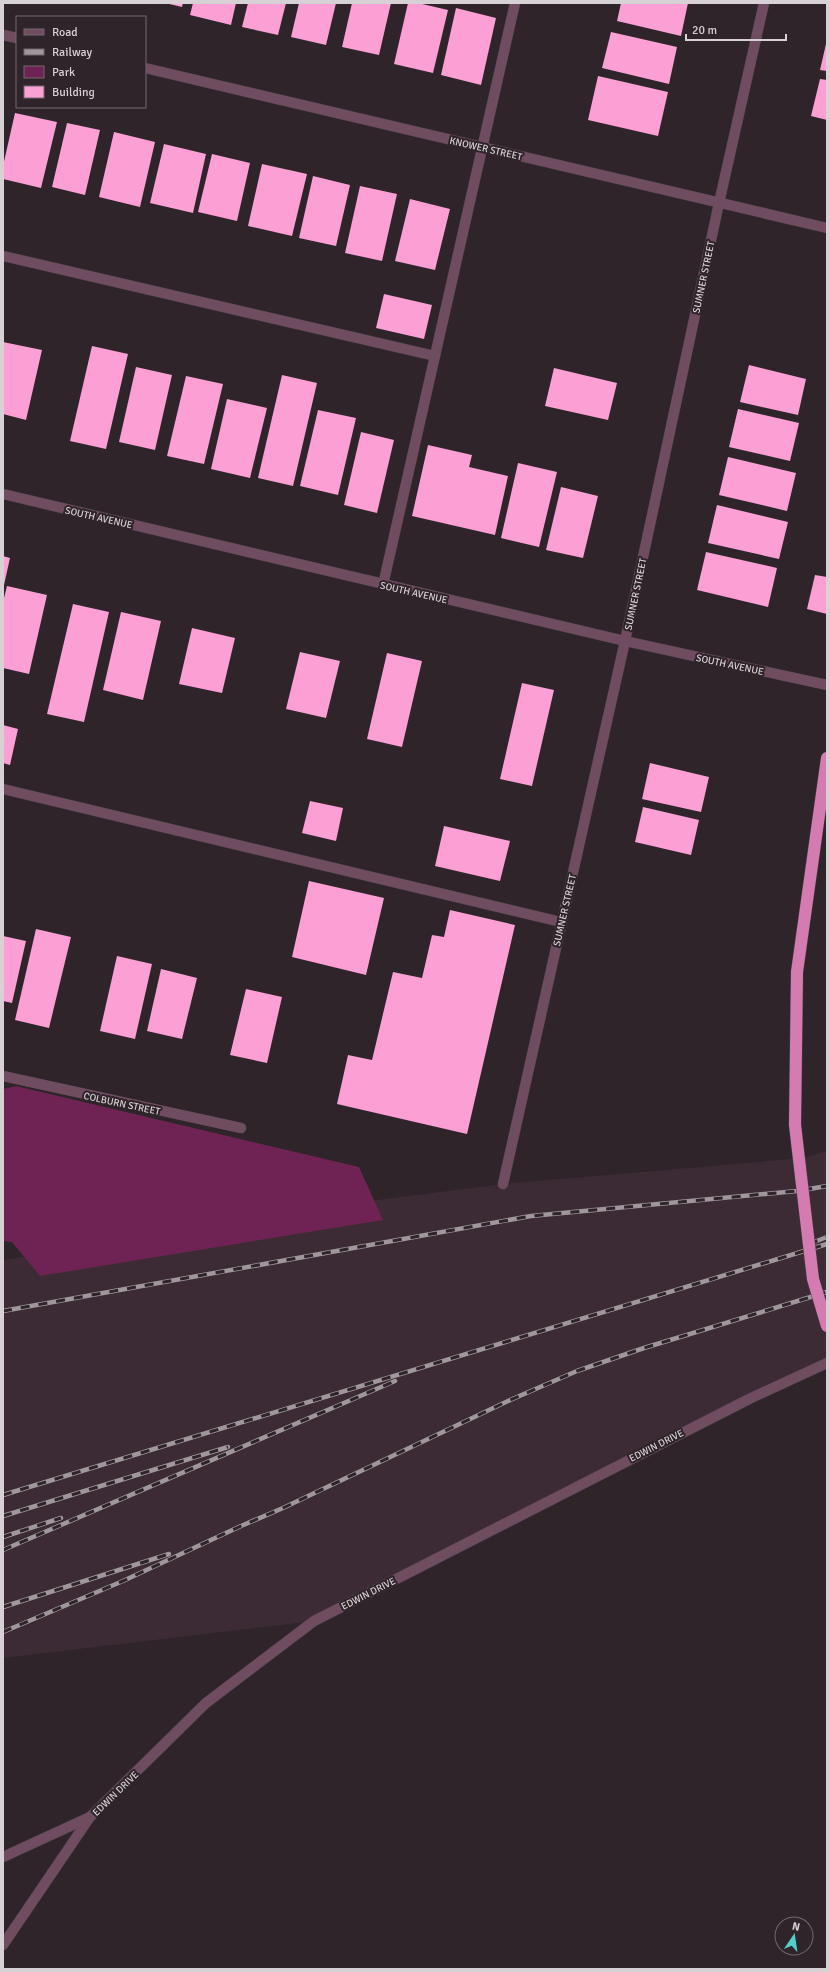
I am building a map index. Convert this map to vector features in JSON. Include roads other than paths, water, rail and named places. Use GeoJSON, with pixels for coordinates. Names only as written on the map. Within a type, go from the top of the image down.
{"type":"FeatureCollection","features":[{"type":"Feature","properties":{"kind":"highway"},"geometry":{"type":"LineString","coordinates":[[827,758],[797,972],[795,1125],[813,1278],[827,1326]]}},
{"type":"Feature","properties":{"kind":"street"},"geometry":{"type":"LineString","coordinates":[[383,584],[515,3]]}},
{"type":"Feature","properties":{"kind":"street","name":"SUMNER STREET"},"geometry":{"type":"LineString","coordinates":[[503,1184],[625,641],[719,203],[764,3]]}},
{"type":"Feature","properties":{"kind":"street"},"geometry":{"type":"LineString","coordinates":[[3,35],[16,38]]}},
{"type":"Feature","properties":{"kind":"street","name":"KNOWER STREET"},"geometry":{"type":"LineString","coordinates":[[146,68],[827,228]]}},
{"type":"Feature","properties":{"kind":"street"},"geometry":{"type":"LineString","coordinates":[[3,256],[435,356]]}},
{"type":"Feature","properties":{"kind":"street","name":"SOUTH AVENUE"},"geometry":{"type":"LineString","coordinates":[[3,494],[625,641],[827,685]]}},
{"type":"Feature","properties":{"kind":"street"},"geometry":{"type":"LineString","coordinates":[[3,789],[561,922]]}},
{"type":"Feature","properties":{"kind":"street","name":"COLBURN STREET"},"geometry":{"type":"LineString","coordinates":[[3,1076],[241,1128]]}},
{"type":"Feature","properties":{"kind":"street","name":"EDWIN DRIVE"},"geometry":{"type":"LineString","coordinates":[[3,1945],[90,1817],[206,1704],[314,1620],[751,1398],[827,1363]]}},
{"type":"Feature","properties":{"kind":"street"},"geometry":{"type":"LineString","coordinates":[[3,1858],[90,1817]]}},
{"type":"Feature","properties":{"kind":"railway"},"geometry":{"type":"LineString","coordinates":[[3,1311],[531,1216],[797,1191],[827,1186]]}},
{"type":"Feature","properties":{"kind":"railway"},"geometry":{"type":"LineString","coordinates":[[809,1244],[827,1237]]}},
{"type":"Feature","properties":{"kind":"railway"},"geometry":{"type":"LineString","coordinates":[[3,1495],[827,1244]]}},
{"type":"Feature","properties":{"kind":"railway"},"geometry":{"type":"LineString","coordinates":[[3,1632],[123,1581],[283,1508],[508,1401],[577,1371],[644,1348],[827,1292]]}},
{"type":"Feature","properties":{"kind":"railway"},"geometry":{"type":"LineString","coordinates":[[3,1550],[395,1381]]}},
{"type":"Feature","properties":{"kind":"railway"},"geometry":{"type":"LineString","coordinates":[[3,1516],[228,1447]]}},
{"type":"Feature","properties":{"kind":"railway"},"geometry":{"type":"LineString","coordinates":[[3,1537],[61,1518]]}},
{"type":"Feature","properties":{"kind":"railway"},"geometry":{"type":"LineString","coordinates":[[3,1607],[169,1554]]}}]}
